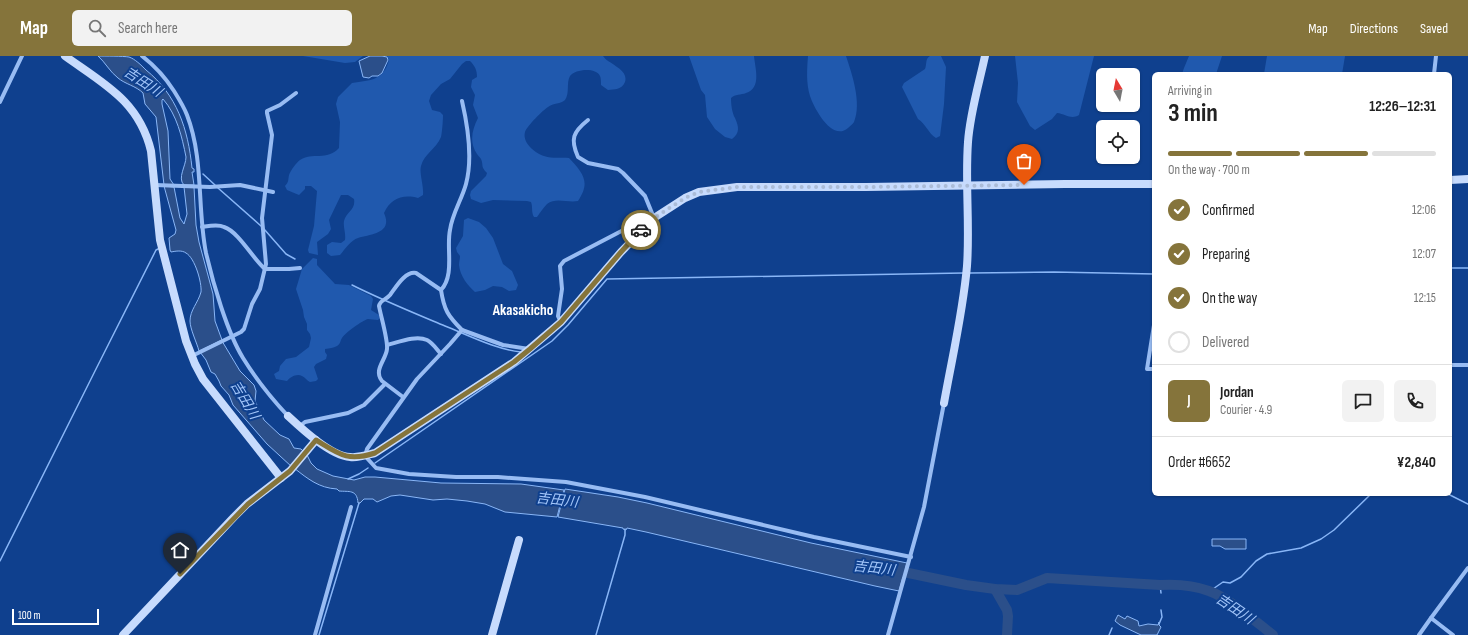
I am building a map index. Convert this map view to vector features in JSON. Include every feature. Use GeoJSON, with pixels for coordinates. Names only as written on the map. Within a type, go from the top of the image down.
{"type":"FeatureCollection","features":[{"type":"Feature","properties":{"kind":"street"},"geometry":{"type":"LineString","coordinates":[[0,102],[22,56]]}},
{"type":"Feature","properties":{"kind":"street"},"geometry":{"type":"LineString","coordinates":[[65,56],[121,97],[135,113],[148,141],[157,185],[157,218],[162,251],[186,341],[194,355],[203,378],[281,478]]}},
{"type":"Feature","properties":{"kind":"street"},"geometry":{"type":"LineString","coordinates":[[142,56],[158,68],[188,115],[195,146],[202,226],[209,266],[231,336],[243,358],[269,394],[288,416],[300,426],[314,442],[345,456],[351,457],[365,456],[375,453],[514,362],[561,322],[645,226],[654,218],[685,198],[699,192],[737,187],[1152,184]]}},
{"type":"Feature","properties":{"kind":"street"},"geometry":{"type":"LineString","coordinates":[[888,635],[924,506],[965,286],[968,235],[968,186],[966,172],[968,140],[970,122],[985,56]]}},
{"type":"Feature","properties":{"kind":"street"},"geometry":{"type":"LineString","coordinates":[[1434,72],[1436,56]]}},
{"type":"Feature","properties":{"kind":"street"},"geometry":{"type":"LineString","coordinates":[[194,355],[244,329],[252,304],[260,288],[265,269],[266,256],[262,218],[272,135],[267,111],[280,105],[296,93]]}},
{"type":"Feature","properties":{"kind":"street"},"geometry":{"type":"LineString","coordinates":[[462,101],[468,134],[468,173],[466,184],[450,230],[448,273],[444,287],[441,290],[442,301],[445,309],[460,333],[503,345],[530,349]]}},
{"type":"Feature","properties":{"kind":"street"},"geometry":{"type":"LineString","coordinates":[[588,120],[578,128],[574,134],[574,146],[578,157],[588,163],[618,169],[623,173],[645,196],[654,218]]}},
{"type":"Feature","properties":{"kind":"street"},"geometry":{"type":"LineString","coordinates":[[1452,180],[1468,179]]}},
{"type":"Feature","properties":{"kind":"street"},"geometry":{"type":"LineString","coordinates":[[157,185],[214,187],[240,185],[273,192]]}},
{"type":"Feature","properties":{"kind":"street"},"geometry":{"type":"LineString","coordinates":[[202,226],[221,226],[228,228],[265,269]]}},
{"type":"Feature","properties":{"kind":"street"},"geometry":{"type":"LineString","coordinates":[[561,322],[558,316],[562,289],[560,266],[564,261],[631,226],[645,226]]}},
{"type":"Feature","properties":{"kind":"street"},"geometry":{"type":"LineString","coordinates":[[265,269],[300,268]]}},
{"type":"Feature","properties":{"kind":"street"},"geometry":{"type":"LineString","coordinates":[[403,397],[380,379],[379,372],[387,350],[387,345],[379,306],[397,284],[412,272],[416,273],[441,290]]}},
{"type":"Feature","properties":{"kind":"street"},"geometry":{"type":"LineString","coordinates":[[365,456],[367,449],[417,378],[460,333]]}},
{"type":"Feature","properties":{"kind":"street"},"geometry":{"type":"LineString","coordinates":[[1152,338],[1147,369],[1152,369]]}},
{"type":"Feature","properties":{"kind":"street"},"geometry":{"type":"LineString","coordinates":[[387,345],[412,339],[423,339],[429,341],[441,354]]}},
{"type":"Feature","properties":{"kind":"street"},"geometry":{"type":"LineString","coordinates":[[1452,365],[1468,365]]}},
{"type":"Feature","properties":{"kind":"street"},"geometry":{"type":"LineString","coordinates":[[300,426],[305,422],[348,413],[364,405],[385,384]]}},
{"type":"Feature","properties":{"kind":"street"},"geometry":{"type":"LineString","coordinates":[[123,635],[234,517],[290,471],[314,442]]}},
{"type":"Feature","properties":{"kind":"street"},"geometry":{"type":"LineString","coordinates":[[365,456],[376,468],[409,474],[456,477],[498,477],[579,484],[645,497],[910,558]]}},
{"type":"Feature","properties":{"kind":"street"},"geometry":{"type":"LineString","coordinates":[[315,635],[351,507]]}},
{"type":"Feature","properties":{"kind":"street"},"geometry":{"type":"LineString","coordinates":[[492,635],[519,540]]}},
{"type":"Feature","properties":{"kind":"street"},"geometry":{"type":"LineString","coordinates":[[1418,635],[1468,568]]}},
{"type":"Feature","properties":{"kind":"street"},"geometry":{"type":"LineString","coordinates":[[1431,618],[1453,635]]}},
{"type":"Feature","properties":{"kind":"shaded area"},"geometry":{"type":"Polygon","coordinates":[[[303,56],[363,56],[355,62],[345,63],[303,56]]]}},
{"type":"Feature","properties":{"kind":"shaded area"},"geometry":{"type":"Polygon","coordinates":[[[387,56],[603,56],[624,74],[624,85],[618,89],[608,90],[601,85],[598,73],[590,70],[576,72],[570,76],[565,100],[546,109],[532,122],[525,132],[525,140],[527,144],[537,153],[547,157],[569,158],[578,168],[584,178],[585,183],[578,201],[550,202],[537,217],[534,217],[531,202],[493,200],[481,203],[471,199],[471,191],[486,176],[487,173],[483,167],[481,159],[474,150],[472,140],[474,127],[478,118],[473,105],[475,95],[471,87],[472,80],[477,77],[477,75],[476,70],[470,61],[466,61],[450,79],[441,84],[431,95],[429,101],[432,110],[440,112],[443,115],[443,124],[439,141],[425,158],[421,166],[423,195],[418,198],[398,198],[390,204],[384,213],[386,225],[380,232],[355,239],[340,255],[331,256],[327,253],[327,245],[332,242],[341,243],[345,240],[344,221],[354,206],[354,199],[348,195],[341,195],[329,220],[331,229],[328,234],[317,242],[318,255],[309,253],[308,250],[314,226],[317,191],[311,186],[305,186],[305,189],[299,195],[287,190],[285,186],[288,182],[289,175],[300,160],[330,154],[339,148],[340,122],[336,104],[338,97],[352,83],[370,80],[380,76],[389,60],[387,56]]]}},
{"type":"Feature","properties":{"kind":"shaded area"},"geometry":{"type":"Polygon","coordinates":[[[689,56],[754,56],[756,82],[754,87],[746,93],[736,95],[731,98],[732,111],[738,130],[732,139],[725,137],[715,129],[707,117],[705,95],[701,90],[689,56]]]}},
{"type":"Feature","properties":{"kind":"shaded area"},"geometry":{"type":"Polygon","coordinates":[[[808,56],[846,56],[857,98],[854,122],[848,128],[842,131],[836,131],[824,122],[815,108],[810,96],[807,81],[808,56]]]}},
{"type":"Feature","properties":{"kind":"shaded area"},"geometry":{"type":"Polygon","coordinates":[[[941,56],[946,67],[944,104],[940,136],[936,138],[918,119],[902,87],[904,83],[925,69],[928,57],[941,56]]]}},
{"type":"Feature","properties":{"kind":"shaded area"},"geometry":{"type":"Polygon","coordinates":[[[1015,56],[1094,56],[1079,115],[1071,117],[1057,113],[1052,119],[1035,130],[1030,126],[1017,102],[1018,83],[1015,56]]]}},
{"type":"Feature","properties":{"kind":"shaded area"},"geometry":{"type":"Polygon","coordinates":[[[1189,56],[1222,56],[1217,72],[1183,72],[1189,56]]]}},
{"type":"Feature","properties":{"kind":"shaded area"},"geometry":{"type":"Polygon","coordinates":[[[1267,56],[1345,56],[1342,72],[1264,72],[1267,56]]]}},
{"type":"Feature","properties":{"kind":"shaded area"},"geometry":{"type":"Polygon","coordinates":[[[468,218],[479,222],[486,228],[493,238],[503,264],[512,271],[518,285],[516,290],[509,291],[502,287],[493,286],[485,290],[475,292],[465,280],[461,273],[459,265],[460,256],[456,248],[463,236],[464,220],[468,218]]]}},
{"type":"Feature","properties":{"kind":"shaded area"},"geometry":{"type":"Polygon","coordinates":[[[313,258],[317,259],[317,265],[335,284],[349,285],[371,296],[373,299],[371,310],[379,315],[380,318],[378,320],[368,319],[362,322],[350,330],[341,339],[337,346],[325,349],[327,355],[326,359],[316,364],[314,367],[318,379],[316,381],[310,382],[300,375],[296,375],[287,381],[276,379],[274,374],[279,371],[280,366],[286,359],[296,357],[309,347],[311,338],[307,330],[307,324],[296,289],[302,269],[313,258]]]}},
{"type":"Feature","properties":{"kind":"water"},"geometry":{"type":"Polygon","coordinates":[[[98,56],[123,56],[131,58],[138,62],[166,90],[184,126],[192,168],[194,169],[194,172],[192,172],[194,185],[184,185],[181,179],[186,157],[178,126],[168,105],[163,99],[162,100],[168,131],[170,179],[174,185],[164,185],[156,117],[145,104],[143,93],[118,78],[98,56]]]}},
{"type":"Feature","properties":{"kind":"water"},"geometry":{"type":"Polygon","coordinates":[[[370,56],[387,57],[388,60],[382,73],[378,76],[372,76],[369,78],[363,77],[359,61],[370,56]]]}},
{"type":"Feature","properties":{"kind":"water"},"geometry":{"type":"Polygon","coordinates":[[[164,186],[174,187],[180,218],[184,224],[187,214],[184,187],[194,187],[196,225],[199,242],[213,294],[215,321],[222,340],[199,351],[191,328],[190,317],[201,292],[200,283],[195,265],[189,256],[183,251],[171,252],[170,250],[169,238],[175,234],[176,230],[164,186]]]}},
{"type":"Feature","properties":{"kind":"water"},"geometry":{"type":"Polygon","coordinates":[[[222,341],[240,371],[254,385],[256,391],[255,401],[264,420],[280,435],[289,439],[294,448],[301,449],[304,452],[292,467],[267,444],[233,405],[229,395],[221,386],[215,374],[211,372],[206,360],[200,352],[222,341]]]}},
{"type":"Feature","properties":{"kind":"water"},"geometry":{"type":"Polygon","coordinates":[[[307,455],[311,463],[317,469],[333,476],[354,480],[365,477],[375,477],[441,483],[521,484],[564,490],[557,517],[505,512],[485,504],[467,501],[447,499],[433,500],[400,495],[391,496],[377,502],[373,499],[364,499],[358,503],[354,493],[339,491],[337,489],[319,485],[294,468],[307,455]]]}},
{"type":"Feature","properties":{"kind":"water"},"geometry":{"type":"Polygon","coordinates":[[[565,489],[647,503],[811,543],[907,563],[899,591],[875,586],[646,532],[627,528],[626,530],[623,528],[558,517],[565,489]]]}},
{"type":"Feature","properties":{"kind":"water"},"geometry":{"type":"Polygon","coordinates":[[[1212,539],[1246,539],[1246,549],[1225,549],[1220,546],[1212,546],[1212,539]]]}},
{"type":"Feature","properties":{"kind":"water"},"geometry":{"type":"Polygon","coordinates":[[[1118,615],[1125,619],[1127,616],[1138,621],[1139,626],[1148,624],[1158,625],[1159,622],[1161,627],[1157,635],[1141,635],[1115,621],[1118,615]]]}},
{"type":"Feature","properties":{"kind":"waterway"},"geometry":{"type":"LineString","coordinates":[[203,174],[215,185]]}},
{"type":"Feature","properties":{"kind":"waterway"},"geometry":{"type":"LineString","coordinates":[[218,188],[261,226]]}},
{"type":"Feature","properties":{"kind":"waterway"},"geometry":{"type":"LineString","coordinates":[[264,229],[286,254],[295,259]]}},
{"type":"Feature","properties":{"kind":"waterway"},"geometry":{"type":"LineString","coordinates":[[0,561],[156,250],[160,248]]}},
{"type":"Feature","properties":{"kind":"waterway"},"geometry":{"type":"LineString","coordinates":[[1452,268],[1468,268]]}},
{"type":"Feature","properties":{"kind":"waterway"},"geometry":{"type":"LineString","coordinates":[[970,273],[1054,272],[1152,274]]}},
{"type":"Feature","properties":{"kind":"waterway"},"geometry":{"type":"LineString","coordinates":[[375,463],[552,341],[568,325],[607,279],[964,273]]}},
{"type":"Feature","properties":{"kind":"waterway"},"geometry":{"type":"LineString","coordinates":[[352,285],[483,342],[521,352]]}},
{"type":"Feature","properties":{"kind":"waterway"},"geometry":{"type":"LineString","coordinates":[[348,479],[368,468]]}},
{"type":"Feature","properties":{"kind":"waterway"},"geometry":{"type":"LineString","coordinates":[[1210,591],[1223,582],[1230,583],[1241,577],[1256,561],[1267,554],[1301,548],[1321,539],[1334,530],[1369,496]]}},
{"type":"Feature","properties":{"kind":"waterway"},"geometry":{"type":"LineString","coordinates":[[1452,496],[1468,504]]}},
{"type":"Feature","properties":{"kind":"waterway"},"geometry":{"type":"LineString","coordinates":[[319,635],[359,503]]}},
{"type":"Feature","properties":{"kind":"waterway"},"geometry":{"type":"LineString","coordinates":[[596,635],[625,535],[625,529]]}},
{"type":"Feature","properties":{"kind":"waterway","name":"吉田川"},"geometry":{"type":"LineString","coordinates":[[894,570],[966,585],[995,589],[1017,590],[1047,578],[1191,586],[1217,594],[1273,635]]}},
{"type":"Feature","properties":{"kind":"waterway"},"geometry":{"type":"LineString","coordinates":[[1160,585],[1161,593]]}},
{"type":"Feature","properties":{"kind":"waterway"},"geometry":{"type":"LineString","coordinates":[[995,589],[1007,610],[1007,635]]}},
{"type":"Feature","properties":{"kind":"waterway"},"geometry":{"type":"LineString","coordinates":[[1159,624],[1162,617],[1161,610]]}},
{"type":"Feature","properties":{"kind":"waterway"},"geometry":{"type":"LineString","coordinates":[[1109,635],[1112,628]]}},
{"type":"Feature","properties":{"kind":"way so far"},"geometry":{"type":"LineString","coordinates":[[641,230],[664,210],[685,198],[699,192],[737,187],[1024,185]]}},
{"type":"Feature","properties":{"kind":"district","name":"Akasakicho"},"geometry":{"type":"Point","coordinates":[523,310]}},
{"type":"Feature","properties":{"kind":"route"},"geometry":{"type":"LineString","coordinates":[[180,574],[234,517],[290,471],[316,440],[338,454],[345,456],[359,457],[375,453],[514,362],[561,322],[641,230]]}}]}
